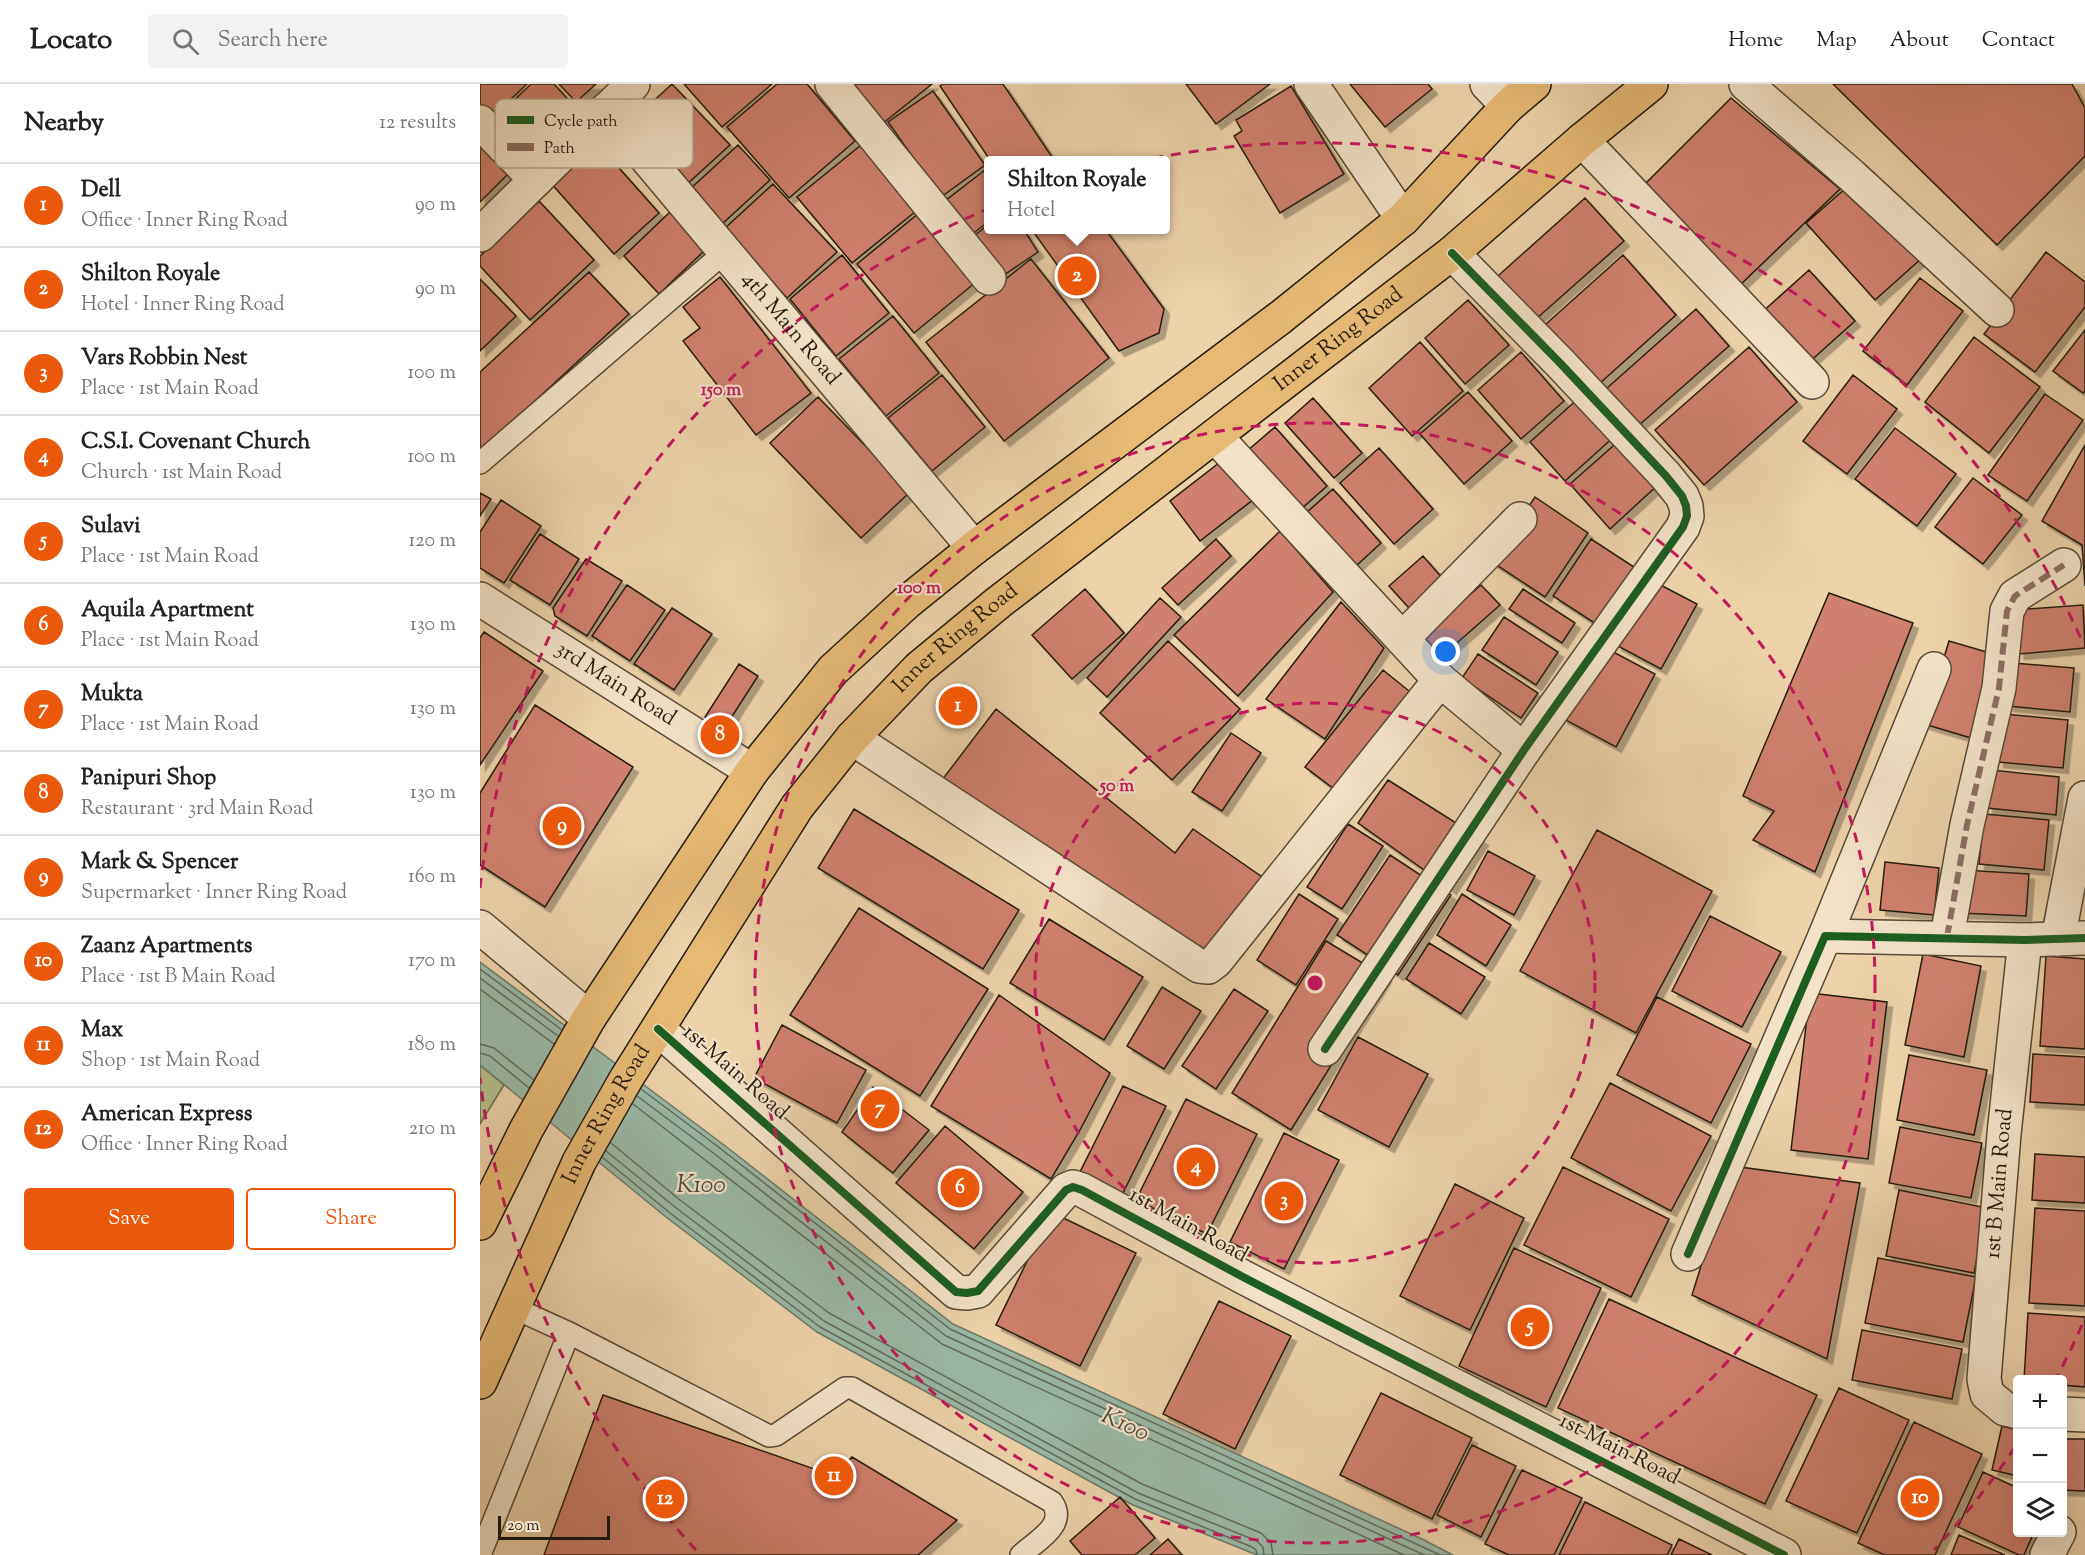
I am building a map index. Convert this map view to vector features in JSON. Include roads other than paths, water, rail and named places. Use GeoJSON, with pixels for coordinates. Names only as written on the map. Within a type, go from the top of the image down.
{"type":"FeatureCollection","features":[{"type":"Feature","properties":{"kind":"main road"},"geometry":{"type":"LineString","coordinates":[[480,1222],[526,1130],[589,1018],[752,771],[833,670],[906,603],[974,548],[1281,317],[1403,219],[1498,95],[1534,84]]}},
{"type":"Feature","properties":{"kind":"main road","name":"Inner Ring Road"},"geometry":{"type":"LineString","coordinates":[[480,1382],[579,1162],[626,1079],[797,807],[852,738],[919,668],[999,602],[1452,253],[1582,140],[1651,84]]}},
{"type":"Feature","properties":{"kind":"street"},"geometry":{"type":"LineString","coordinates":[[617,99],[633,84]]}},
{"type":"Feature","properties":{"kind":"street"},"geometry":{"type":"LineString","coordinates":[[832,84],[989,278]]}},
{"type":"Feature","properties":{"kind":"street"},"geometry":{"type":"LineString","coordinates":[[1311,84],[1403,219]]}},
{"type":"Feature","properties":{"kind":"street"},"geometry":{"type":"LineString","coordinates":[[1746,84],[1851,175],[1997,310]]}},
{"type":"Feature","properties":{"kind":"street"},"geometry":{"type":"LineString","coordinates":[[480,122],[495,138]]}},
{"type":"Feature","properties":{"kind":"street"},"geometry":{"type":"LineString","coordinates":[[1582,140],[1812,382]]}},
{"type":"Feature","properties":{"kind":"street"},"geometry":{"type":"LineString","coordinates":[[524,168],[536,180]]}},
{"type":"Feature","properties":{"kind":"street"},"geometry":{"type":"LineString","coordinates":[[480,235],[548,168]]}},
{"type":"Feature","properties":{"kind":"street","name":"4th Main Road"},"geometry":{"type":"LineString","coordinates":[[655,168],[974,548]]}},
{"type":"Feature","properties":{"kind":"street"},"geometry":{"type":"LineString","coordinates":[[1325,1049],[1524,750],[1683,527],[1687,516],[1683,496],[1666,476],[1452,253]]}},
{"type":"Feature","properties":{"kind":"street"},"geometry":{"type":"LineString","coordinates":[[1216,436],[1440,680],[1524,750]]}},
{"type":"Feature","properties":{"kind":"street"},"geometry":{"type":"LineString","coordinates":[[1403,638],[1520,519]]}},
{"type":"Feature","properties":{"kind":"street"},"geometry":{"type":"LineString","coordinates":[[1947,938],[1967,825],[1999,688],[2007,611],[2015,596],[2064,564]]}},
{"type":"Feature","properties":{"kind":"street","name":"3rd Main Road"},"geometry":{"type":"LineString","coordinates":[[480,599],[752,771]]}},
{"type":"Feature","properties":{"kind":"street"},"geometry":{"type":"LineString","coordinates":[[1688,1254],[1825,936],[1934,669]]}},
{"type":"Feature","properties":{"kind":"street"},"geometry":{"type":"LineString","coordinates":[[852,738],[1204,968],[1213,965],[1440,680]]}},
{"type":"Feature","properties":{"kind":"street"},"geometry":{"type":"LineString","coordinates":[[1825,936],[2025,940],[2072,938],[2085,798]]}},
{"type":"Feature","properties":{"kind":"street"},"geometry":{"type":"LineString","coordinates":[[480,927],[589,1018]]}},
{"type":"Feature","properties":{"kind":"street","name":"1st B Main Road"},"geometry":{"type":"LineString","coordinates":[[2013,1411],[2006,1409],[1987,1394],[1984,1379],[2004,1134],[2025,940]]}},
{"type":"Feature","properties":{"kind":"street","name":"1st Main Road"},"geometry":{"type":"LineString","coordinates":[[658,1029],[956,1292],[978,1291],[1066,1190],[1073,1187],[1784,1555]]}},
{"type":"Feature","properties":{"kind":"street"},"geometry":{"type":"LineString","coordinates":[[2067,1414],[2085,1415]]}},
{"type":"Feature","properties":{"kind":"street"},"geometry":{"type":"LineString","coordinates":[[2047,1555],[2057,1537]]}},
{"type":"Feature","properties":{"kind":"lane"},"geometry":{"type":"LineString","coordinates":[[480,463],[725,252]]}},
{"type":"Feature","properties":{"kind":"lane"},"geometry":{"type":"LineString","coordinates":[[512,1307],[569,1333],[769,1436],[776,1435],[845,1388],[852,1388],[1052,1502],[1058,1513],[1055,1525],[1021,1555]]}},
{"type":"Feature","properties":{"kind":"lane"},"geometry":{"type":"LineString","coordinates":[[480,1554],[569,1333]]}},
{"type":"Feature","properties":{"kind":"water","name":"K100"},"geometry":{"type":"Polygon","coordinates":[[[480,962],[724,1145],[953,1324],[1453,1555],[1257,1555],[1133,1505],[817,1332],[666,1217],[480,1065],[480,962]]]}},
{"type":"Feature","properties":{"kind":"place","name":"Shilton Royale"},"geometry":{"type":"Point","coordinates":[1077,276]}},
{"type":"Feature","properties":{"kind":"place","name":"Dell"},"geometry":{"type":"Point","coordinates":[958,706]}},
{"type":"Feature","properties":{"kind":"place","name":"Panipuri Shop"},"geometry":{"type":"Point","coordinates":[720,735]}},
{"type":"Feature","properties":{"kind":"place","name":"Mark & Spencer"},"geometry":{"type":"Point","coordinates":[562,826]}},
{"type":"Feature","properties":{"kind":"place","name":"Mukta"},"geometry":{"type":"Point","coordinates":[880,1109]}},
{"type":"Feature","properties":{"kind":"place","name":"C.S.I. Covenant Church"},"geometry":{"type":"Point","coordinates":[1196,1167]}},
{"type":"Feature","properties":{"kind":"place","name":"Aquila Apartment"},"geometry":{"type":"Point","coordinates":[960,1188]}},
{"type":"Feature","properties":{"kind":"place","name":"Vars Robbin Nest"},"geometry":{"type":"Point","coordinates":[1284,1201]}},
{"type":"Feature","properties":{"kind":"place","name":"Sulavi"},"geometry":{"type":"Point","coordinates":[1530,1327]}},
{"type":"Feature","properties":{"kind":"place","name":"Max"},"geometry":{"type":"Point","coordinates":[834,1476]}},
{"type":"Feature","properties":{"kind":"place","name":"Zaanz Apartments"},"geometry":{"type":"Point","coordinates":[1920,1498]}},
{"type":"Feature","properties":{"kind":"place","name":"American Express"},"geometry":{"type":"Point","coordinates":[665,1499]}}]}
